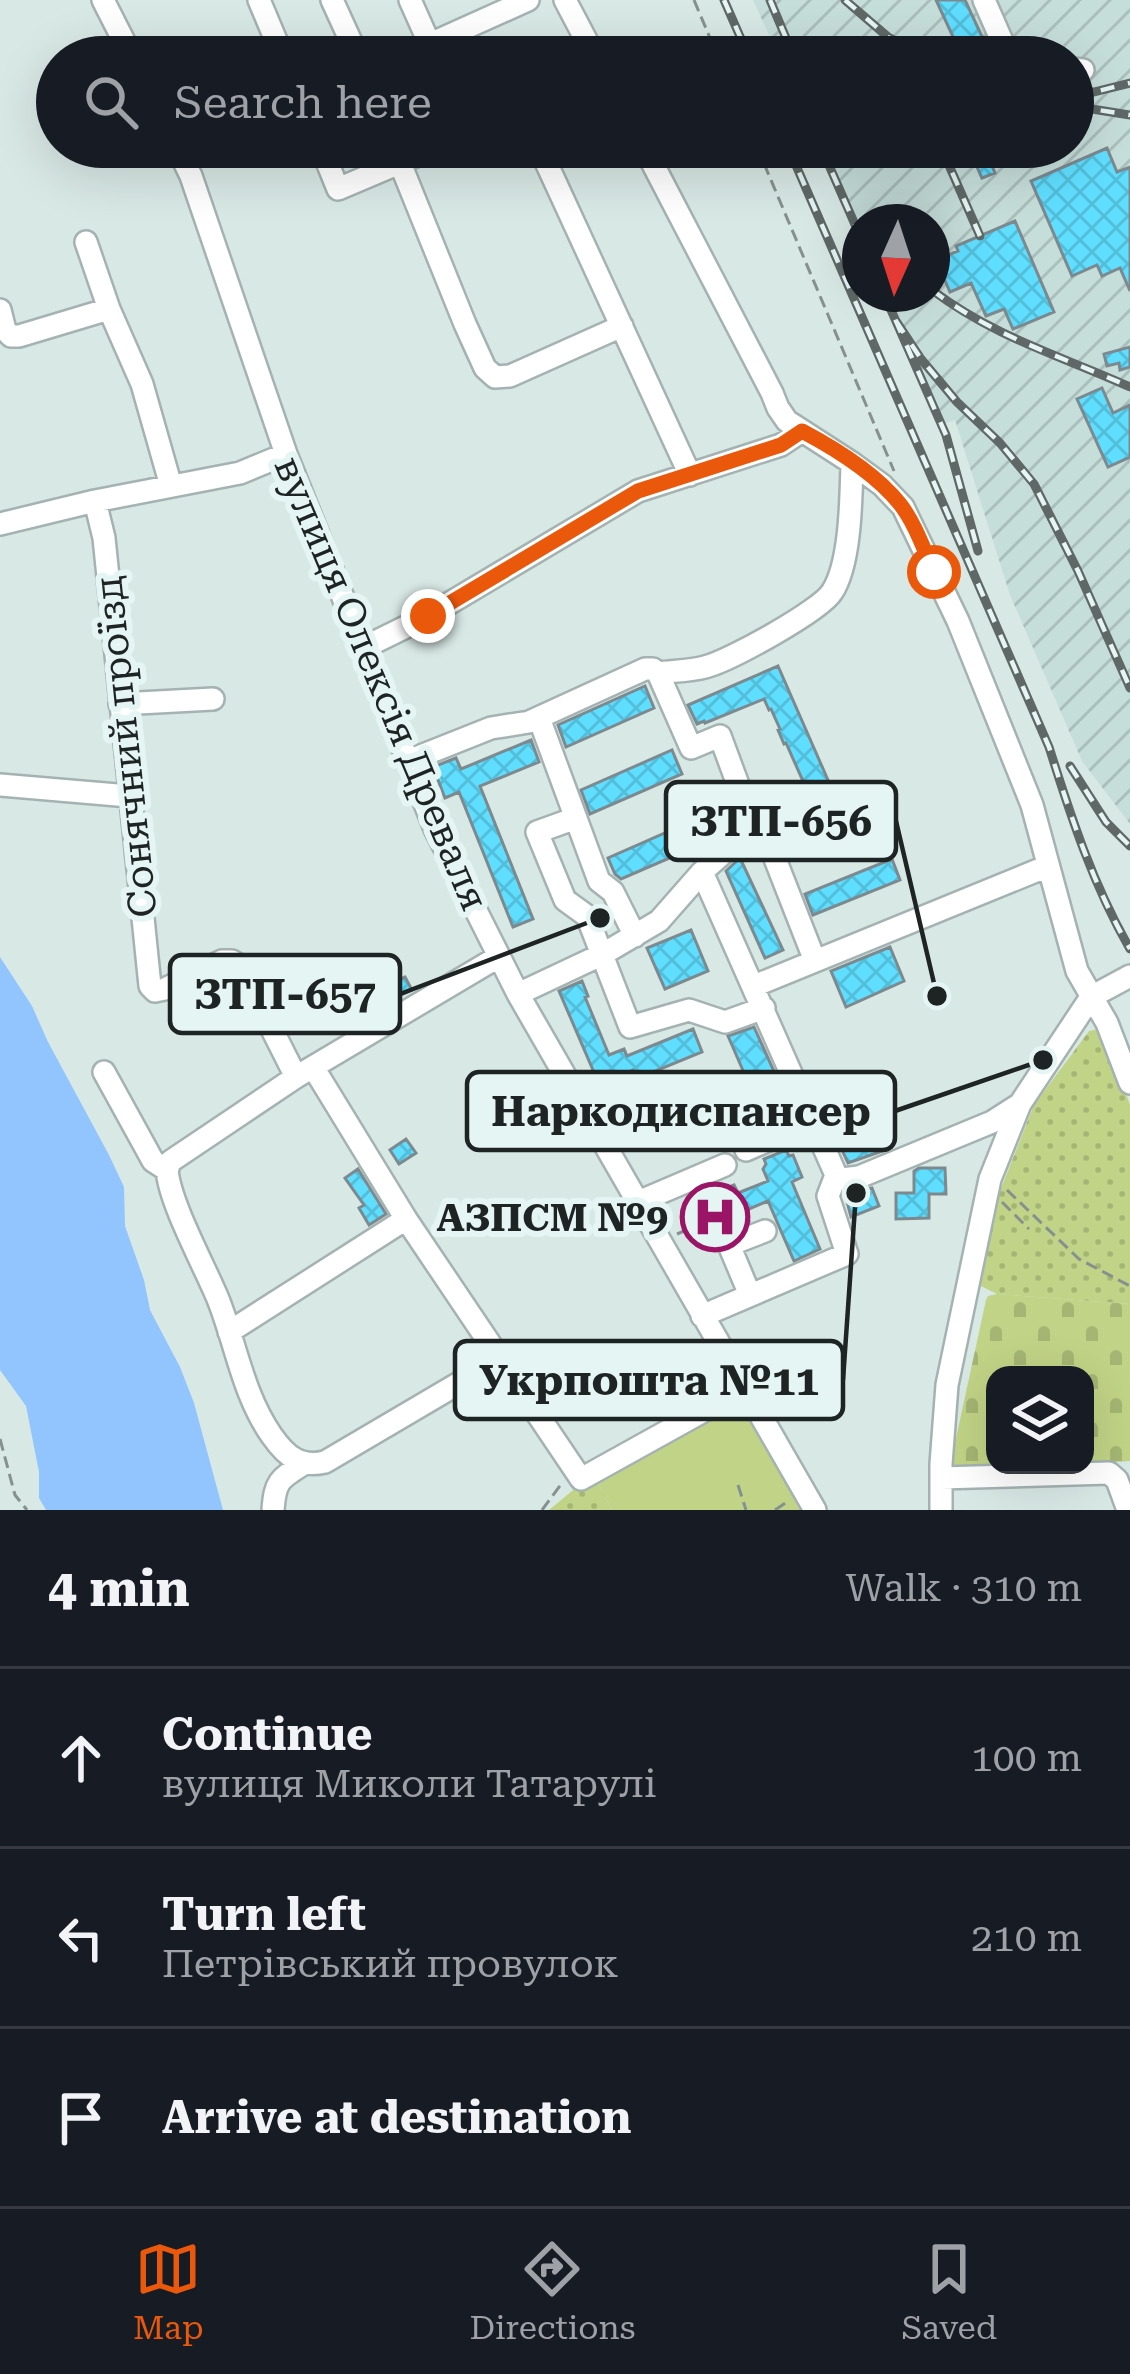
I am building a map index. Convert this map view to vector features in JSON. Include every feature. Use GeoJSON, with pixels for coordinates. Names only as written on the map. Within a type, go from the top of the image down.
{"type":"FeatureCollection","features":[{"type":"Feature","properties":{"kind":"street"},"geometry":{"type":"LineString","coordinates":[[103,0],[121,36]]}},
{"type":"Feature","properties":{"kind":"street"},"geometry":{"type":"LineString","coordinates":[[259,0],[274,36]]}},
{"type":"Feature","properties":{"kind":"street"},"geometry":{"type":"LineString","coordinates":[[332,0],[348,36]]}},
{"type":"Feature","properties":{"kind":"street"},"geometry":{"type":"LineString","coordinates":[[410,0],[426,36]]}},
{"type":"Feature","properties":{"kind":"street"},"geometry":{"type":"LineString","coordinates":[[450,36],[482,10],[528,0]]}},
{"type":"Feature","properties":{"kind":"street"},"geometry":{"type":"LineString","coordinates":[[565,0],[584,36]]}},
{"type":"Feature","properties":{"kind":"street"},"geometry":{"type":"LineString","coordinates":[[984,0],[1000,36]]}},
{"type":"Feature","properties":{"kind":"street","name":"вулиця Олексія Древаля"},"geometry":{"type":"LineString","coordinates":[[186,168],[286,454],[435,829],[518,994],[815,1510]]}},
{"type":"Feature","properties":{"kind":"street"},"geometry":{"type":"LineString","coordinates":[[330,168],[338,189],[388,168]]}},
{"type":"Feature","properties":{"kind":"street"},"geometry":{"type":"LineString","coordinates":[[402,168],[484,368],[495,377],[510,376],[622,326]]}},
{"type":"Feature","properties":{"kind":"street"},"geometry":{"type":"LineString","coordinates":[[549,168],[690,475]]}},
{"type":"Feature","properties":{"kind":"street"},"geometry":{"type":"LineString","coordinates":[[655,168],[787,421],[882,485],[903,507],[958,621],[1023,782],[1078,971],[1119,1049],[1130,1083]]}},
{"type":"Feature","properties":{"kind":"street"},"geometry":{"type":"LineString","coordinates":[[86,242],[142,384],[171,486]]}},
{"type":"Feature","properties":{"kind":"street"},"geometry":{"type":"LineString","coordinates":[[0,310],[5,330],[19,337],[110,309]]}},
{"type":"Feature","properties":{"kind":"street"},"geometry":{"type":"LineString","coordinates":[[363,648],[428,616],[638,491],[781,445],[802,431]]}},
{"type":"Feature","properties":{"kind":"street"},"geometry":{"type":"LineString","coordinates":[[0,524],[94,500],[240,473],[286,454]]}},
{"type":"Feature","properties":{"kind":"street"},"geometry":{"type":"LineString","coordinates":[[658,673],[704,668],[743,651],[832,594],[848,530],[852,463]]}},
{"type":"Feature","properties":{"kind":"street","name":"Сонячний проїзд"},"geometry":{"type":"LineString","coordinates":[[94,500],[104,538],[150,986],[154,991],[165,989],[222,962],[240,966],[304,1072],[581,1479]]}},
{"type":"Feature","properties":{"kind":"street"},"geometry":{"type":"LineString","coordinates":[[408,761],[490,728],[530,722],[653,669],[691,748],[720,736],[740,790],[728,809],[736,841]]}},
{"type":"Feature","properties":{"kind":"street"},"geometry":{"type":"LineString","coordinates":[[120,704],[213,699]]}},
{"type":"Feature","properties":{"kind":"street"},"geometry":{"type":"LineString","coordinates":[[538,718],[599,881],[613,892],[635,937]]}},
{"type":"Feature","properties":{"kind":"street"},"geometry":{"type":"LineString","coordinates":[[0,784],[129,796]]}},
{"type":"Feature","properties":{"kind":"street"},"geometry":{"type":"LineString","coordinates":[[576,818],[537,832],[565,900],[587,916],[630,1027],[689,1010],[725,1022],[764,1008]]}},
{"type":"Feature","properties":{"kind":"street"},"geometry":{"type":"LineString","coordinates":[[518,994],[659,921],[736,841],[755,835],[770,846],[815,961]]}},
{"type":"Feature","properties":{"kind":"street"},"geometry":{"type":"LineString","coordinates":[[754,986],[1048,866]]}},
{"type":"Feature","properties":{"kind":"street"},"geometry":{"type":"LineString","coordinates":[[702,872],[836,1175],[859,1177],[992,1122],[1020,1104]]}},
{"type":"Feature","properties":{"kind":"street"},"geometry":{"type":"LineString","coordinates":[[565,900],[599,881]]}},
{"type":"Feature","properties":{"kind":"street"},"geometry":{"type":"LineString","coordinates":[[302,1465],[272,1436],[252,1399],[167,1170],[304,1072],[498,957]]}},
{"type":"Feature","properties":{"kind":"street"},"geometry":{"type":"LineString","coordinates":[[941,1510],[947,1385],[989,1183],[1020,1104],[1091,997],[1130,976]]}},
{"type":"Feature","properties":{"kind":"street"},"geometry":{"type":"LineString","coordinates":[[104,1072],[153,1160],[167,1170]]}},
{"type":"Feature","properties":{"kind":"street"},"geometry":{"type":"LineString","coordinates":[[746,1150],[812,1121]]}},
{"type":"Feature","properties":{"kind":"street"},"geometry":{"type":"LineString","coordinates":[[636,1203],[672,1179],[715,1169]]}},
{"type":"Feature","properties":{"kind":"street"},"geometry":{"type":"LineString","coordinates":[[702,1316],[847,1254],[828,1196],[836,1175]]}},
{"type":"Feature","properties":{"kind":"street"},"geometry":{"type":"LineString","coordinates":[[229,1332],[406,1219]]}},
{"type":"Feature","properties":{"kind":"street"},"geometry":{"type":"LineString","coordinates":[[750,1295],[730,1245],[765,1232]]}},
{"type":"Feature","properties":{"kind":"street"},"geometry":{"type":"LineString","coordinates":[[273,1510],[275,1487],[282,1477],[302,1465],[325,1462],[500,1359]]}},
{"type":"Feature","properties":{"kind":"street"},"geometry":{"type":"LineString","coordinates":[[581,1479],[745,1388]]}},
{"type":"Feature","properties":{"kind":"street"},"geometry":{"type":"LineString","coordinates":[[941,1478],[1108,1473],[1117,1480],[1128,1510]]}},
{"type":"Feature","properties":{"kind":"path"},"geometry":{"type":"LineString","coordinates":[[694,0],[709,36]]}},
{"type":"Feature","properties":{"kind":"path"},"geometry":{"type":"LineString","coordinates":[[766,168],[893,466],[903,507]]}},
{"type":"Feature","properties":{"kind":"path"},"geometry":{"type":"LineString","coordinates":[[688,1229],[715,1169]]}},
{"type":"Feature","properties":{"kind":"path"},"geometry":{"type":"LineString","coordinates":[[989,1183],[1029,1229]]}},
{"type":"Feature","properties":{"kind":"path"},"geometry":{"type":"LineString","coordinates":[[989,1183],[1015,1196],[1079,1258],[1130,1286]]}},
{"type":"Feature","properties":{"kind":"path"},"geometry":{"type":"LineString","coordinates":[[658,1242],[706,1222]]}},
{"type":"Feature","properties":{"kind":"path"},"geometry":{"type":"LineString","coordinates":[[0,1439],[15,1495],[27,1510]]}},
{"type":"Feature","properties":{"kind":"path"},"geometry":{"type":"LineString","coordinates":[[542,1510],[564,1481],[581,1479]]}},
{"type":"Feature","properties":{"kind":"path"},"geometry":{"type":"LineString","coordinates":[[738,1485],[746,1510]]}},
{"type":"Feature","properties":{"kind":"shaded area"},"geometry":{"type":"Polygon","coordinates":[[[753,0],[1130,0],[1130,824],[1082,761],[1010,595],[955,420],[938,426],[891,312],[950,312],[950,204],[844,204],[828,168],[1094,168],[1094,36],[769,36],[753,0]]]}},
{"type":"Feature","properties":{"kind":"green space"},"geometry":{"type":"Polygon","coordinates":[[[1099,1029],[1108,1041],[1130,1105],[1130,1304],[997,1294],[979,1285],[1000,1191],[1034,1105],[1089,1031],[1099,1029]]]}},
{"type":"Feature","properties":{"kind":"green space"},"geometry":{"type":"Polygon","coordinates":[[[988,1296],[1130,1304],[1130,1461],[1094,1463],[1094,1366],[986,1366],[986,1469],[954,1471],[950,1466],[988,1296]]]}},
{"type":"Feature","properties":{"kind":"green space"},"geometry":{"type":"Polygon","coordinates":[[[735,1410],[746,1414],[801,1510],[612,1510],[598,1483],[717,1413],[735,1410]]]}},
{"type":"Feature","properties":{"kind":"green space"},"geometry":{"type":"Polygon","coordinates":[[[584,1481],[598,1483],[612,1510],[549,1510],[584,1481]]]}},
{"type":"Feature","properties":{"kind":"water"},"geometry":{"type":"Polygon","coordinates":[[[0,957],[32,1006],[124,1187],[125,1226],[150,1310],[194,1403],[223,1510],[46,1510],[39,1498],[39,1472],[26,1406],[0,1370],[0,957]]]}},
{"type":"Feature","properties":{"kind":"building"},"geometry":{"type":"Polygon","coordinates":[[[936,0],[965,0],[982,36],[953,36],[936,0]]]}},
{"type":"Feature","properties":{"kind":"building"},"geometry":{"type":"Polygon","coordinates":[[[1107,148],[1117,172],[1130,167],[1130,291],[1120,268],[1102,276],[1097,265],[1072,276],[1031,181],[1061,168],[1094,168],[1094,154],[1107,148]]]}},
{"type":"Feature","properties":{"kind":"building"},"geometry":{"type":"Polygon","coordinates":[[[977,168],[993,168],[995,173],[982,178],[977,168]]]}},
{"type":"Feature","properties":{"kind":"building"},"geometry":{"type":"Polygon","coordinates":[[[1015,221],[1054,312],[1013,329],[1004,309],[986,316],[971,283],[950,292],[950,254],[958,251],[956,246],[1015,221]]]}},
{"type":"Feature","properties":{"kind":"building"},"geometry":{"type":"Polygon","coordinates":[[[1130,347],[1130,367],[1107,366],[1104,354],[1130,347]]]}},
{"type":"Feature","properties":{"kind":"building"},"geometry":{"type":"Polygon","coordinates":[[[1102,388],[1113,413],[1130,405],[1130,457],[1108,467],[1077,399],[1102,388]]]}},
{"type":"Feature","properties":{"kind":"building"},"geometry":{"type":"Polygon","coordinates":[[[778,666],[831,787],[811,799],[764,699],[697,724],[688,705],[778,666]]]}},
{"type":"Feature","properties":{"kind":"building"},"geometry":{"type":"Polygon","coordinates":[[[645,686],[654,708],[566,747],[558,725],[645,686]]]}},
{"type":"Feature","properties":{"kind":"building"},"geometry":{"type":"Polygon","coordinates":[[[531,740],[539,762],[480,786],[533,919],[513,927],[459,792],[445,798],[433,767],[456,758],[461,769],[531,740]]]}},
{"type":"Feature","properties":{"kind":"building"},"geometry":{"type":"Polygon","coordinates":[[[672,750],[682,774],[590,814],[581,790],[672,750]]]}},
{"type":"Feature","properties":{"kind":"building"},"geometry":{"type":"Polygon","coordinates":[[[699,818],[709,841],[621,879],[615,874],[608,858],[699,818]]]}},
{"type":"Feature","properties":{"kind":"building"},"geometry":{"type":"Polygon","coordinates":[[[740,858],[783,950],[765,958],[726,871],[740,858]]]}},
{"type":"Feature","properties":{"kind":"building"},"geometry":{"type":"Polygon","coordinates":[[[892,859],[900,880],[813,915],[805,894],[892,859]]]}},
{"type":"Feature","properties":{"kind":"building"},"geometry":{"type":"Polygon","coordinates":[[[691,930],[708,971],[665,989],[647,948],[691,930]]]}},
{"type":"Feature","properties":{"kind":"building"},"geometry":{"type":"Polygon","coordinates":[[[890,947],[904,981],[846,1007],[831,971],[890,947]]]}},
{"type":"Feature","properties":{"kind":"building"},"geometry":{"type":"Polygon","coordinates":[[[405,977],[412,990],[390,1000],[384,987],[405,977]]]}},
{"type":"Feature","properties":{"kind":"building"},"geometry":{"type":"Polygon","coordinates":[[[582,981],[609,1055],[624,1049],[627,1056],[693,1029],[702,1052],[636,1079],[633,1070],[599,1084],[559,991],[582,981]]]}},
{"type":"Feature","properties":{"kind":"building"},"geometry":{"type":"Polygon","coordinates":[[[754,1027],[781,1087],[755,1098],[728,1036],[754,1027]]]}},
{"type":"Feature","properties":{"kind":"building"},"geometry":{"type":"Polygon","coordinates":[[[874,1106],[891,1148],[848,1163],[830,1124],[874,1106]]]}},
{"type":"Feature","properties":{"kind":"building"},"geometry":{"type":"Polygon","coordinates":[[[406,1139],[416,1153],[399,1164],[390,1150],[406,1139]]]}},
{"type":"Feature","properties":{"kind":"building"},"geometry":{"type":"Polygon","coordinates":[[[786,1150],[802,1177],[792,1182],[820,1249],[794,1261],[768,1201],[744,1211],[749,1221],[720,1234],[704,1197],[734,1185],[738,1193],[768,1181],[764,1159],[786,1150]]]}},
{"type":"Feature","properties":{"kind":"building"},"geometry":{"type":"Polygon","coordinates":[[[945,1168],[946,1194],[929,1194],[929,1218],[896,1219],[896,1193],[914,1193],[914,1171],[945,1168]]]}},
{"type":"Feature","properties":{"kind":"building"},"geometry":{"type":"Polygon","coordinates":[[[358,1169],[386,1214],[369,1225],[359,1208],[364,1205],[345,1178],[358,1169]]]}},
{"type":"Feature","properties":{"kind":"building"},"geometry":{"type":"Polygon","coordinates":[[[872,1188],[879,1206],[851,1217],[845,1194],[872,1188]]]}},
{"type":"Feature","properties":{"kind":"railway"},"geometry":{"type":"LineString","coordinates":[[724,0],[740,36]]}},
{"type":"Feature","properties":{"kind":"railway"},"geometry":{"type":"LineString","coordinates":[[770,0],[785,36]]}},
{"type":"Feature","properties":{"kind":"railway"},"geometry":{"type":"LineString","coordinates":[[845,0],[887,36]]}},
{"type":"Feature","properties":{"kind":"railway"},"geometry":{"type":"LineString","coordinates":[[1094,92],[1130,83]]}},
{"type":"Feature","properties":{"kind":"railway"},"geometry":{"type":"LineString","coordinates":[[1094,109],[1130,115]]}},
{"type":"Feature","properties":{"kind":"railway"},"geometry":{"type":"LineString","coordinates":[[797,168],[1049,747],[1094,875],[1130,949]]}},
{"type":"Feature","properties":{"kind":"railway"},"geometry":{"type":"LineString","coordinates":[[830,168],[846,204]]}},
{"type":"Feature","properties":{"kind":"railway"},"geometry":{"type":"LineString","coordinates":[[950,168],[980,236]]}},
{"type":"Feature","properties":{"kind":"railway"},"geometry":{"type":"LineString","coordinates":[[950,303],[1004,333],[1130,387]]}},
{"type":"Feature","properties":{"kind":"railway"},"geometry":{"type":"LineString","coordinates":[[892,312],[946,435],[978,551]]}},
{"type":"Feature","properties":{"kind":"railway"},"geometry":{"type":"LineString","coordinates":[[896,321],[957,402],[1034,484],[1130,688]]}},
{"type":"Feature","properties":{"kind":"railway"},"geometry":{"type":"LineString","coordinates":[[1070,766],[1106,822],[1130,846]]}},
{"type":"Feature","properties":{"kind":"place","name":"ЗТП-657"},"geometry":{"type":"Point","coordinates":[600,918]}},
{"type":"Feature","properties":{"kind":"place","name":"ЗТП-656"},"geometry":{"type":"Point","coordinates":[937,996]}},
{"type":"Feature","properties":{"kind":"place","name":"Наркодиспансер"},"geometry":{"type":"Point","coordinates":[1043,1060]}},
{"type":"Feature","properties":{"kind":"place","name":"Укрпошта №11"},"geometry":{"type":"Point","coordinates":[856,1193]}},
{"type":"Feature","properties":{"kind":"place","name":"АЗПСМ №9"},"geometry":{"type":"Point","coordinates":[715,1217]}},
{"type":"Feature","properties":{"kind":"route"},"geometry":{"type":"LineString","coordinates":[[428,616],[638,491],[781,445],[802,431],[882,485],[903,507],[934,572]]}}]}
